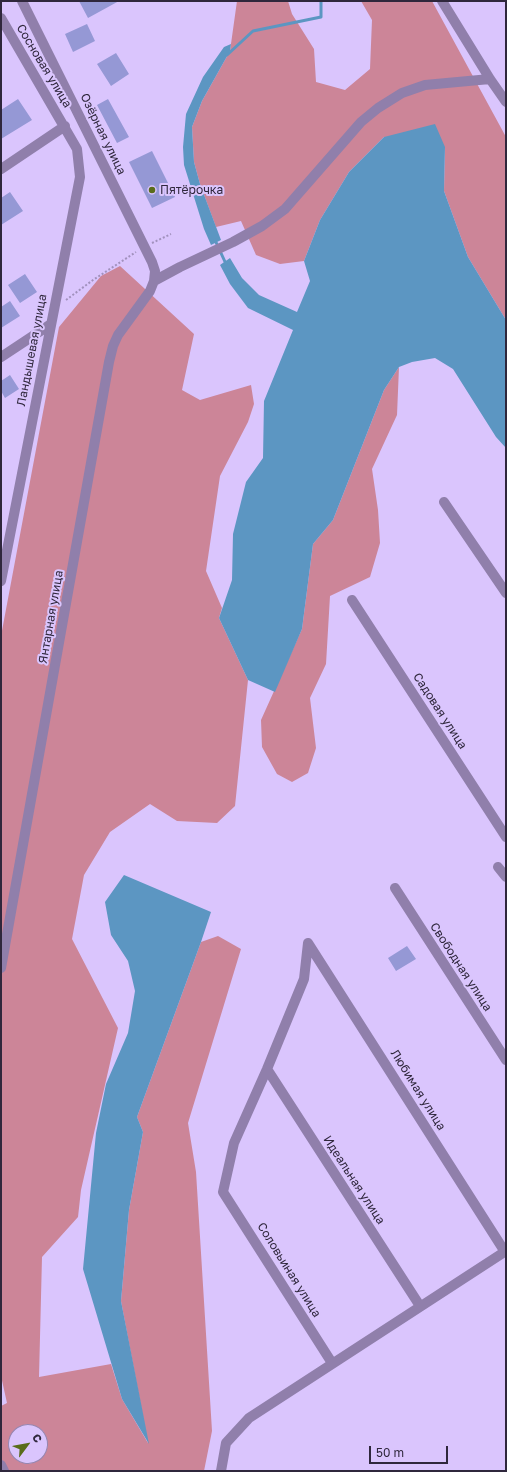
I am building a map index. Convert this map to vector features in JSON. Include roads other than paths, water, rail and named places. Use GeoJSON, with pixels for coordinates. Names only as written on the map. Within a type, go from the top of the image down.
{"type":"FeatureCollection","features":[{"type":"Feature","properties":{"kind":"street","name":"Озёрная улица"},"geometry":{"type":"LineString","coordinates":[[22,1],[144,246],[155,271],[154,281]]}},
{"type":"Feature","properties":{"kind":"street"},"geometry":{"type":"LineString","coordinates":[[442,1],[490,79],[506,102]]}},
{"type":"Feature","properties":{"kind":"street","name":"Сосновая улица"},"geometry":{"type":"LineString","coordinates":[[1,18],[65,126]]}},
{"type":"Feature","properties":{"kind":"street"},"geometry":{"type":"LineString","coordinates":[[154,281],[233,242],[262,226],[285,209],[361,122],[378,108],[402,93],[425,85],[490,79]]}},
{"type":"Feature","properties":{"kind":"street"},"geometry":{"type":"LineString","coordinates":[[1,169],[65,126]]}},
{"type":"Feature","properties":{"kind":"street","name":"Ландышевая улица"},"geometry":{"type":"LineString","coordinates":[[1,579],[80,177],[77,149],[65,126]]}},
{"type":"Feature","properties":{"kind":"street","name":"Янтарная улица"},"geometry":{"type":"LineString","coordinates":[[1,968],[112,346],[118,335],[150,290],[154,281]]}},
{"type":"Feature","properties":{"kind":"street"},"geometry":{"type":"LineString","coordinates":[[1,357],[50,324]]}},
{"type":"Feature","properties":{"kind":"street"},"geometry":{"type":"LineString","coordinates":[[444,502],[506,592]]}},
{"type":"Feature","properties":{"kind":"street","name":"Садовая улица"},"geometry":{"type":"LineString","coordinates":[[352,600],[506,837]]}},
{"type":"Feature","properties":{"kind":"street"},"geometry":{"type":"LineString","coordinates":[[498,867],[506,878]]}},
{"type":"Feature","properties":{"kind":"street","name":"Свободная улица"},"geometry":{"type":"LineString","coordinates":[[395,888],[506,1060]]}},
{"type":"Feature","properties":{"kind":"street","name":"Любимая улица"},"geometry":{"type":"LineString","coordinates":[[267,1068],[304,979],[308,943],[505,1251]]}},
{"type":"Feature","properties":{"kind":"street","name":"Соловьиная улица"},"geometry":{"type":"LineString","coordinates":[[267,1068],[234,1143],[223,1192],[332,1363]]}},
{"type":"Feature","properties":{"kind":"street","name":"Идеальная улица"},"geometry":{"type":"LineString","coordinates":[[267,1068],[420,1306]]}},
{"type":"Feature","properties":{"kind":"street"},"geometry":{"type":"LineString","coordinates":[[221,1471],[226,1443],[249,1418],[505,1251]]}},
{"type":"Feature","properties":{"kind":"street"},"geometry":{"type":"LineString","coordinates":[[1,1465],[4,1471]]}},
{"type":"Feature","properties":{"kind":"water"},"geometry":{"type":"Polygon","coordinates":[[[231,44],[230,51],[202,101],[192,127],[194,162],[200,184],[221,240],[211,245],[204,229],[184,165],[183,147],[186,114],[203,77],[224,47],[231,44]]]}},
{"type":"Feature","properties":{"kind":"water"},"geometry":{"type":"Polygon","coordinates":[[[435,124],[445,147],[444,191],[468,257],[506,320],[506,448],[496,437],[453,369],[435,358],[412,362],[399,367],[384,390],[333,520],[313,544],[302,629],[275,692],[248,680],[219,618],[232,580],[233,534],[246,482],[263,458],[264,401],[293,330],[248,308],[230,284],[220,265],[230,258],[242,278],[259,295],[297,312],[310,281],[304,261],[320,220],[349,172],[384,137],[435,124]]]}},
{"type":"Feature","properties":{"kind":"water"},"geometry":{"type":"Polygon","coordinates":[[[124,875],[211,912],[137,1117],[143,1132],[129,1210],[121,1301],[149,1444],[122,1399],[83,1269],[96,1133],[106,1084],[128,1033],[135,991],[128,961],[111,935],[105,902],[124,875]]]}},
{"type":"Feature","properties":{"kind":"waterway"},"geometry":{"type":"LineString","coordinates":[[227,55],[253,31],[321,17],[321,1]]}},
{"type":"Feature","properties":{"kind":"waterway"},"geometry":{"type":"LineString","coordinates":[[215,240],[226,264]]}},
{"type":"Feature","properties":{"kind":"place","name":"Пятёрочка"},"geometry":{"type":"Point","coordinates":[152,190]}}]}
